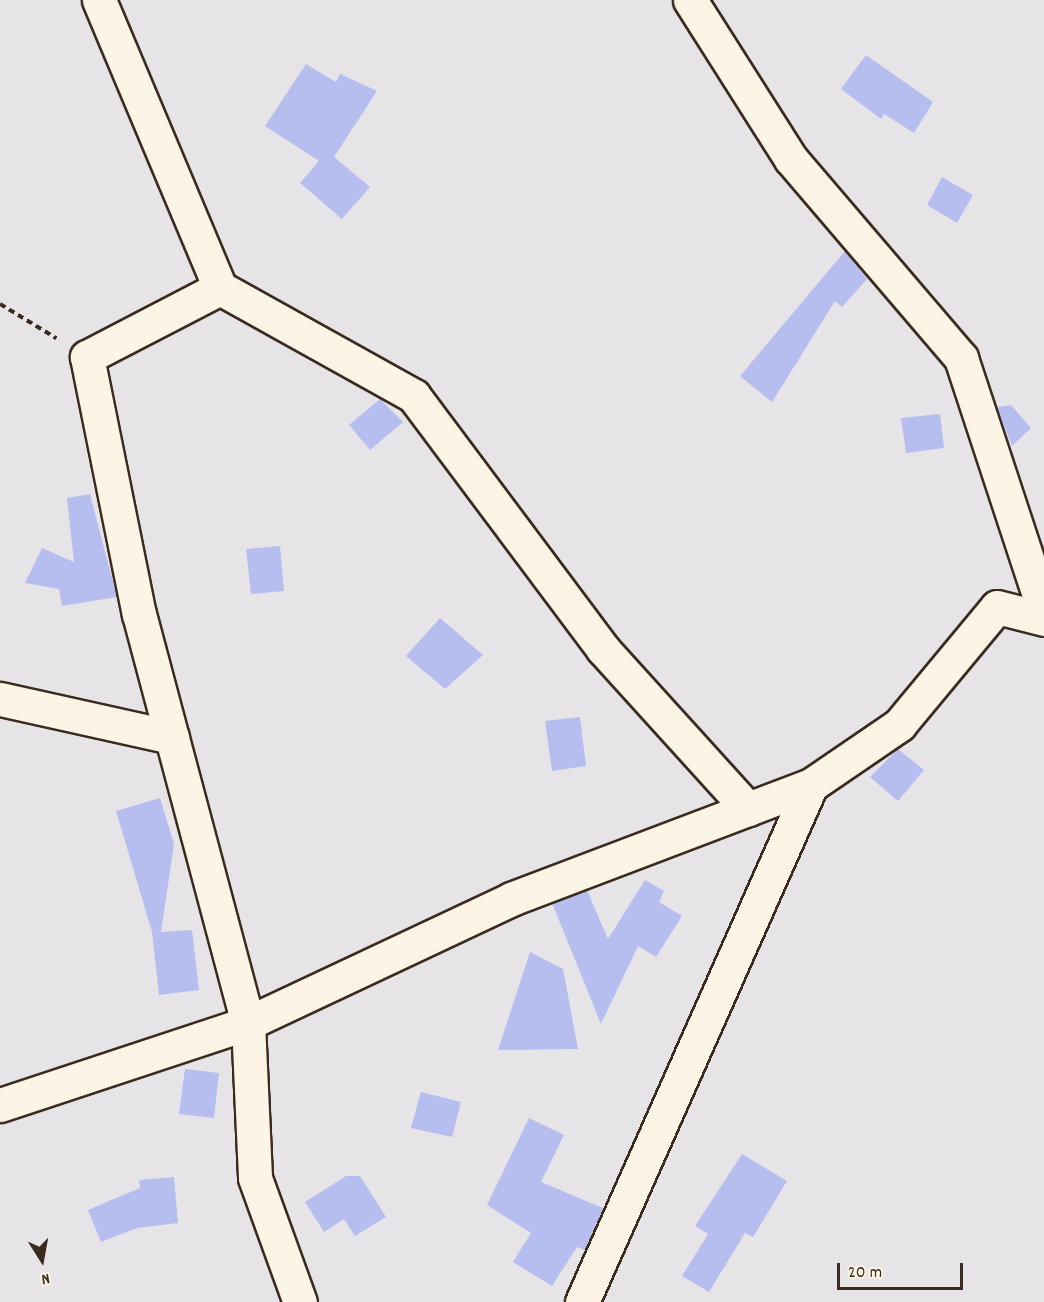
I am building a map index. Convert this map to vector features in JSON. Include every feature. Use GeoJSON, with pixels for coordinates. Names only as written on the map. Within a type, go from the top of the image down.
{"type":"FeatureCollection","features":[{"type":"Feature","properties":{"kind":"street"},"geometry":{"type":"LineString","coordinates":[[99,0],[220,288],[414,396],[603,649],[748,809]]}},
{"type":"Feature","properties":{"kind":"street"},"geometry":{"type":"LineString","coordinates":[[690,0],[791,159],[961,358],[1044,611]]}},
{"type":"Feature","properties":{"kind":"street"},"geometry":{"type":"LineString","coordinates":[[220,288],[87,357],[139,614],[248,1023],[255,1178],[300,1302]]}},
{"type":"Feature","properties":{"kind":"street"},"geometry":{"type":"LineString","coordinates":[[0,1105],[248,1023],[511,899],[811,785],[898,724],[997,607],[1044,619]]}},
{"type":"Feature","properties":{"kind":"street"},"geometry":{"type":"LineString","coordinates":[[0,699],[172,737]]}},
{"type":"Feature","properties":{"kind":"street"},"geometry":{"type":"LineString","coordinates":[[582,1302],[811,785]]}},
{"type":"Feature","properties":{"kind":"path"},"geometry":{"type":"LineString","coordinates":[[0,304],[87,357]]}},
{"type":"Feature","properties":{"kind":"building"},"geometry":{"type":"Polygon","coordinates":[[[866,55],[933,102],[914,133],[884,114],[881,119],[841,89],[866,55]]]}},
{"type":"Feature","properties":{"kind":"building"},"geometry":{"type":"Polygon","coordinates":[[[306,64],[336,82],[340,74],[377,91],[334,157],[370,187],[342,219],[300,183],[319,161],[265,126],[306,64]]]}},
{"type":"Feature","properties":{"kind":"building"},"geometry":{"type":"Polygon","coordinates":[[[942,177],[973,195],[957,223],[927,205],[942,177]]]}},
{"type":"Feature","properties":{"kind":"building"},"geometry":{"type":"Polygon","coordinates":[[[845,251],[867,279],[842,307],[835,301],[772,402],[740,376],[845,251]]]}},
{"type":"Feature","properties":{"kind":"building"},"geometry":{"type":"Polygon","coordinates":[[[380,399],[403,422],[370,450],[349,425],[380,399]]]}},
{"type":"Feature","properties":{"kind":"building"},"geometry":{"type":"Polygon","coordinates":[[[1011,405],[1031,428],[1012,446],[997,407],[1011,405]]]}},
{"type":"Feature","properties":{"kind":"building"},"geometry":{"type":"Polygon","coordinates":[[[940,414],[944,448],[906,453],[901,418],[940,414]]]}},
{"type":"Feature","properties":{"kind":"building"},"geometry":{"type":"Polygon","coordinates":[[[90,494],[117,597],[62,606],[59,589],[25,583],[42,548],[74,562],[67,498],[90,494]]]}},
{"type":"Feature","properties":{"kind":"building"},"geometry":{"type":"Polygon","coordinates":[[[280,546],[284,591],[251,594],[246,549],[280,546]]]}},
{"type":"Feature","properties":{"kind":"building"},"geometry":{"type":"Polygon","coordinates":[[[440,618],[483,655],[445,689],[406,656],[440,618]]]}},
{"type":"Feature","properties":{"kind":"building"},"geometry":{"type":"Polygon","coordinates":[[[580,717],[586,766],[552,771],[545,721],[580,717]]]}},
{"type":"Feature","properties":{"kind":"building"},"geometry":{"type":"Polygon","coordinates":[[[898,749],[924,770],[898,801],[870,777],[898,749]]]}},
{"type":"Feature","properties":{"kind":"building"},"geometry":{"type":"Polygon","coordinates":[[[160,798],[174,844],[161,932],[192,930],[199,990],[159,995],[152,932],[116,811],[160,798]]]}},
{"type":"Feature","properties":{"kind":"building"},"geometry":{"type":"Polygon","coordinates":[[[645,880],[664,891],[659,902],[682,916],[656,957],[638,946],[601,1024],[552,903],[587,890],[608,939],[645,880]]]}},
{"type":"Feature","properties":{"kind":"building"},"geometry":{"type":"Polygon","coordinates":[[[530,952],[563,969],[578,1049],[498,1050],[530,952]]]}},
{"type":"Feature","properties":{"kind":"building"},"geometry":{"type":"Polygon","coordinates":[[[185,1069],[219,1073],[214,1118],[179,1114],[185,1069]]]}},
{"type":"Feature","properties":{"kind":"building"},"geometry":{"type":"Polygon","coordinates":[[[421,1092],[461,1102],[452,1137],[411,1128],[421,1092]]]}},
{"type":"Feature","properties":{"kind":"building"},"geometry":{"type":"Polygon","coordinates":[[[529,1118],[564,1135],[541,1182],[603,1208],[585,1250],[577,1247],[552,1286],[513,1262],[531,1233],[487,1205],[529,1118]]]}},
{"type":"Feature","properties":{"kind":"building"},"geometry":{"type":"Polygon","coordinates":[[[742,1154],[787,1181],[753,1237],[745,1233],[709,1292],[682,1276],[708,1234],[695,1226],[742,1154]]]}},
{"type":"Feature","properties":{"kind":"building"},"geometry":{"type":"Polygon","coordinates":[[[346,1176],[360,1176],[386,1217],[355,1236],[344,1219],[324,1232],[305,1202],[346,1176]]]}},
{"type":"Feature","properties":{"kind":"building"},"geometry":{"type":"Polygon","coordinates":[[[174,1177],[178,1223],[137,1228],[101,1242],[88,1210],[140,1188],[139,1180],[174,1177]]]}}]}
